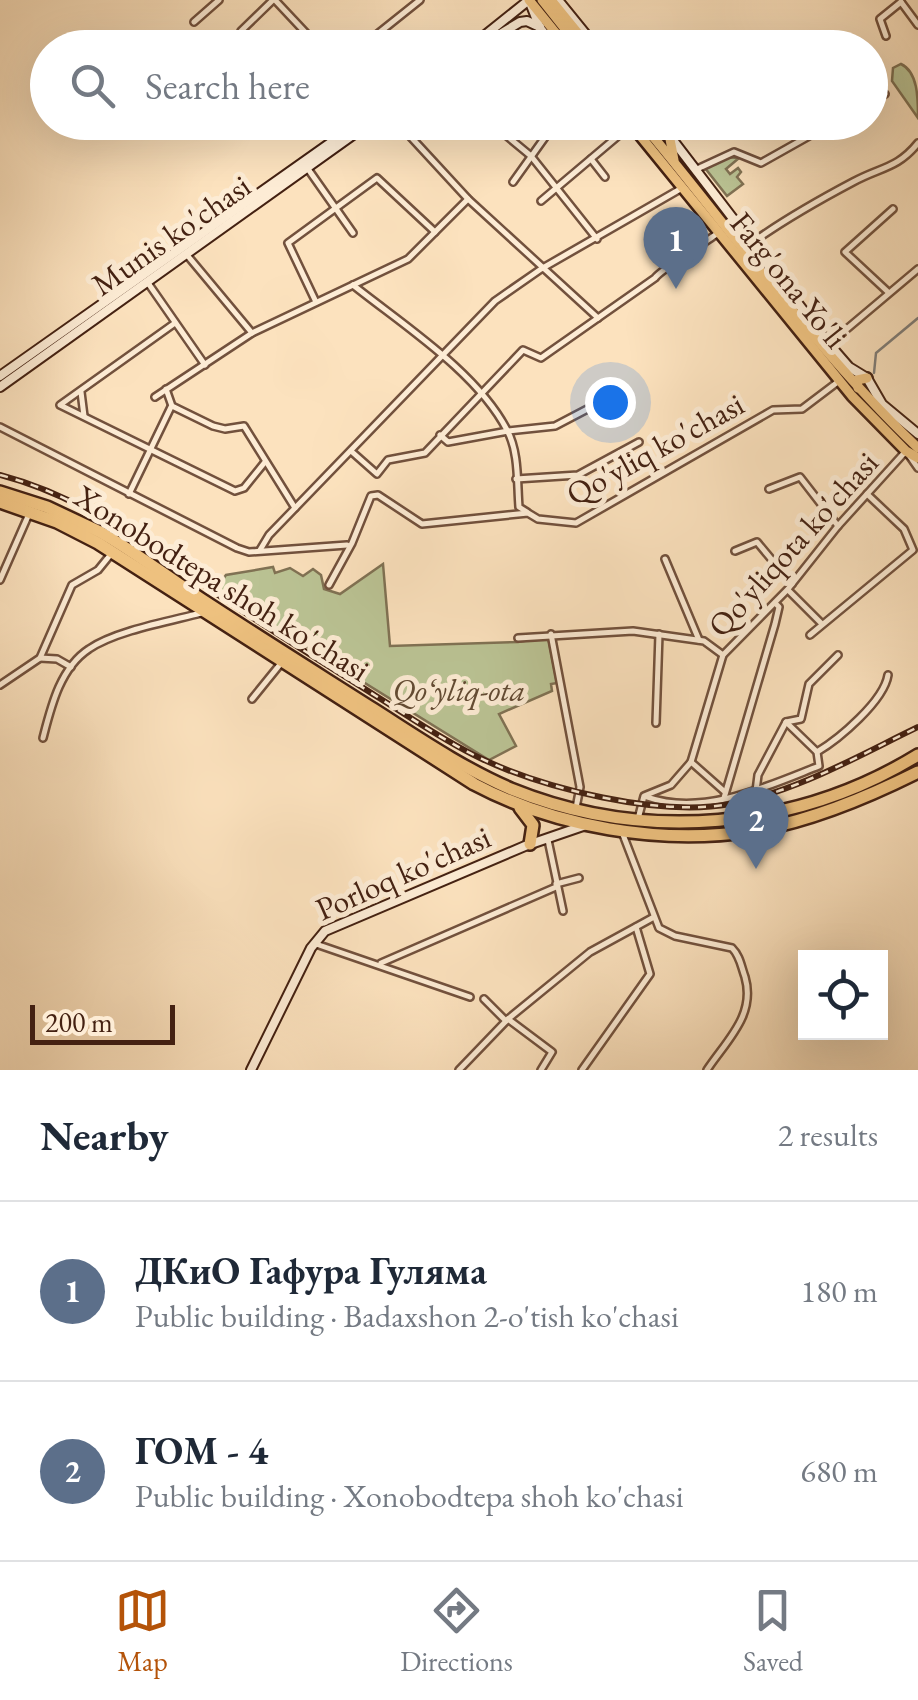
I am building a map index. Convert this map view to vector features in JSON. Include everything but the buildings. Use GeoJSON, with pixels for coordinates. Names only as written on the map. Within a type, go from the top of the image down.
{"type":"FeatureCollection","features":[{"type":"Feature","properties":{"kind":"highway","name":"Xonobodtepa shoh ko'chasi"},"geometry":{"type":"LineString","coordinates":[[0,492],[46,507],[100,532],[474,784],[517,805],[621,829],[693,834],[754,830],[836,807],[918,772]]}},
{"type":"Feature","properties":{"kind":"highway","name":"Xonobodtepa shoh ko'chasi"},"geometry":{"type":"LineString","coordinates":[[0,502],[112,551],[204,612],[472,770],[526,794],[576,808],[692,824],[736,821],[801,807],[918,759]]}},
{"type":"Feature","properties":{"kind":"highway"},"geometry":{"type":"LineString","coordinates":[[517,805],[533,825],[530,844]]}},
{"type":"Feature","properties":{"kind":"main road"},"geometry":{"type":"LineString","coordinates":[[529,0],[553,30]]}},
{"type":"Feature","properties":{"kind":"main road"},"geometry":{"type":"LineString","coordinates":[[542,0],[566,30]]}},
{"type":"Feature","properties":{"kind":"main road"},"geometry":{"type":"LineString","coordinates":[[555,0],[577,30]]}},
{"type":"Feature","properties":{"kind":"main road","name":"Farg'ona Yo'li"},"geometry":{"type":"LineString","coordinates":[[645,140],[839,380],[906,451],[918,458]]}},
{"type":"Feature","properties":{"kind":"main road"},"geometry":{"type":"LineString","coordinates":[[656,140],[677,148]]}},
{"type":"Feature","properties":{"kind":"main road","name":"Farg'ona Yo'li"},"geometry":{"type":"LineString","coordinates":[[656,140],[874,407],[918,441]]}},
{"type":"Feature","properties":{"kind":"main road"},"geometry":{"type":"LineString","coordinates":[[672,140],[677,148],[674,163]]}},
{"type":"Feature","properties":{"kind":"main road"},"geometry":{"type":"LineString","coordinates":[[858,388],[857,380],[867,378]]}},
{"type":"Feature","properties":{"kind":"street"},"geometry":{"type":"LineString","coordinates":[[194,22],[219,0]]}},
{"type":"Feature","properties":{"kind":"street"},"geometry":{"type":"LineString","coordinates":[[242,30],[274,0],[303,30]]}},
{"type":"Feature","properties":{"kind":"street"},"geometry":{"type":"LineString","coordinates":[[382,30],[420,0]]}},
{"type":"Feature","properties":{"kind":"street"},"geometry":{"type":"LineString","coordinates":[[492,30],[529,0],[540,28]]}},
{"type":"Feature","properties":{"kind":"street"},"geometry":{"type":"LineString","coordinates":[[555,0],[581,30]]}},
{"type":"Feature","properties":{"kind":"street"},"geometry":{"type":"LineString","coordinates":[[884,30],[880,19],[900,1],[918,25]]}},
{"type":"Feature","properties":{"kind":"street"},"geometry":{"type":"LineString","coordinates":[[507,30],[522,21],[540,28]]}},
{"type":"Feature","properties":{"kind":"street","name":"Munis ko'chasi"},"geometry":{"type":"LineString","coordinates":[[0,387],[7,375],[337,140]]}},
{"type":"Feature","properties":{"kind":"street","name":"Munis ko'chasi"},"geometry":{"type":"LineString","coordinates":[[289,177],[346,140]]}},
{"type":"Feature","properties":{"kind":"street"},"geometry":{"type":"LineString","coordinates":[[413,140],[468,198],[598,318]]}},
{"type":"Feature","properties":{"kind":"street"},"geometry":{"type":"LineString","coordinates":[[512,140],[531,156],[597,239]]}},
{"type":"Feature","properties":{"kind":"street"},"geometry":{"type":"LineString","coordinates":[[514,182],[542,140]]}},
{"type":"Feature","properties":{"kind":"street"},"geometry":{"type":"LineString","coordinates":[[541,201],[613,140]]}},
{"type":"Feature","properties":{"kind":"street"},"geometry":{"type":"LineString","coordinates":[[695,170],[734,152],[761,163],[802,140]]}},
{"type":"Feature","properties":{"kind":"street"},"geometry":{"type":"LineString","coordinates":[[750,244],[858,179],[887,170],[909,155],[918,143]]}},
{"type":"Feature","properties":{"kind":"street"},"geometry":{"type":"LineString","coordinates":[[677,148],[829,344],[849,367],[867,378],[882,404],[918,441]]}},
{"type":"Feature","properties":{"kind":"street"},"geometry":{"type":"LineString","coordinates":[[591,159],[606,177]]}},
{"type":"Feature","properties":{"kind":"street"},"geometry":{"type":"LineString","coordinates":[[308,168],[353,233]]}},
{"type":"Feature","properties":{"kind":"street"},"geometry":{"type":"LineString","coordinates":[[316,302],[288,244],[377,178],[435,232]]}},
{"type":"Feature","properties":{"kind":"street"},"geometry":{"type":"LineString","coordinates":[[260,550],[269,534],[495,301],[542,269],[682,188]]}},
{"type":"Feature","properties":{"kind":"street"},"geometry":{"type":"LineString","coordinates":[[155,396],[252,334],[408,259],[468,198]]}},
{"type":"Feature","properties":{"kind":"street"},"geometry":{"type":"LineString","coordinates":[[888,292],[846,252],[893,209]]}},
{"type":"Feature","properties":{"kind":"street"},"geometry":{"type":"LineString","coordinates":[[351,451],[378,474],[388,460],[425,453],[524,350],[541,358],[655,278],[660,270],[679,262],[718,233]]}},
{"type":"Feature","properties":{"kind":"street"},"geometry":{"type":"LineString","coordinates":[[184,252],[252,334]]}},
{"type":"Feature","properties":{"kind":"street","name":"Munis ko'chasi"},"geometry":{"type":"LineString","coordinates":[[7,375],[148,283],[184,252]]}},
{"type":"Feature","properties":{"kind":"street"},"geometry":{"type":"LineString","coordinates":[[829,344],[918,269]]}},
{"type":"Feature","properties":{"kind":"street"},"geometry":{"type":"LineString","coordinates":[[148,283],[205,365]]}},
{"type":"Feature","properties":{"kind":"street"},"geometry":{"type":"LineString","coordinates":[[352,285],[481,391],[508,430],[515,451],[519,507],[528,513]]}},
{"type":"Feature","properties":{"kind":"street"},"geometry":{"type":"LineString","coordinates":[[174,323],[60,405],[235,492],[244,488],[266,462]]}},
{"type":"Feature","properties":{"kind":"street","name":"Qo'yliq ko'chasi"},"geometry":{"type":"LineString","coordinates":[[330,585],[370,496],[378,495],[422,524],[528,513],[538,519],[576,523],[772,410],[802,409],[839,380]]}},
{"type":"Feature","properties":{"kind":"street"},"geometry":{"type":"LineString","coordinates":[[166,389],[172,406],[213,426],[244,426],[295,508]]}},
{"type":"Feature","properties":{"kind":"street"},"geometry":{"type":"LineString","coordinates":[[81,390],[84,418]]}},
{"type":"Feature","properties":{"kind":"street"},"geometry":{"type":"LineString","coordinates":[[440,435],[448,442],[508,430],[556,426],[616,394]]}},
{"type":"Feature","properties":{"kind":"street"},"geometry":{"type":"LineString","coordinates":[[129,494],[172,406]]}},
{"type":"Feature","properties":{"kind":"street"},"geometry":{"type":"LineString","coordinates":[[0,427],[237,548],[249,552],[347,548]]}},
{"type":"Feature","properties":{"kind":"street"},"geometry":{"type":"LineString","coordinates":[[516,479],[578,476],[638,442]]}},
{"type":"Feature","properties":{"kind":"street"},"geometry":{"type":"LineString","coordinates":[[906,451],[918,468]]}},
{"type":"Feature","properties":{"kind":"street","name":"Qo'yliqota ko'chasi"},"geometry":{"type":"LineString","coordinates":[[691,762],[723,655],[775,603],[906,451]]}},
{"type":"Feature","properties":{"kind":"street"},"geometry":{"type":"LineString","coordinates":[[769,490],[800,477],[838,526]]}},
{"type":"Feature","properties":{"kind":"street"},"geometry":{"type":"LineString","coordinates":[[810,635],[913,550],[904,530],[867,494]]}},
{"type":"Feature","properties":{"kind":"street"},"geometry":{"type":"LineString","coordinates":[[0,580],[30,512]]}},
{"type":"Feature","properties":{"kind":"street"},"geometry":{"type":"LineString","coordinates":[[736,551],[757,542],[821,623]]}},
{"type":"Feature","properties":{"kind":"street"},"geometry":{"type":"LineString","coordinates":[[0,684],[40,658],[72,585],[98,570],[112,551]]}},
{"type":"Feature","properties":{"kind":"street"},"geometry":{"type":"LineString","coordinates":[[665,559],[700,640]]}},
{"type":"Feature","properties":{"kind":"street"},"geometry":{"type":"LineString","coordinates":[[725,795],[775,624],[775,603]]}},
{"type":"Feature","properties":{"kind":"street"},"geometry":{"type":"LineString","coordinates":[[44,738],[60,685],[88,649],[140,629],[204,612]]}},
{"type":"Feature","properties":{"kind":"street"},"geometry":{"type":"LineString","coordinates":[[518,638],[619,630],[700,640],[723,655]]}},
{"type":"Feature","properties":{"kind":"street"},"geometry":{"type":"LineString","coordinates":[[550,634],[580,787],[576,808],[547,837],[563,911]]}},
{"type":"Feature","properties":{"kind":"street"},"geometry":{"type":"LineString","coordinates":[[656,724],[659,634]]}},
{"type":"Feature","properties":{"kind":"street"},"geometry":{"type":"LineString","coordinates":[[786,722],[801,720],[808,684],[838,655]]}},
{"type":"Feature","properties":{"kind":"street"},"geometry":{"type":"LineString","coordinates":[[40,658],[58,659],[72,667]]}},
{"type":"Feature","properties":{"kind":"street"},"geometry":{"type":"LineString","coordinates":[[252,699],[284,658]]}},
{"type":"Feature","properties":{"kind":"street"},"geometry":{"type":"LineString","coordinates":[[816,752],[842,738],[886,687],[888,675]]}},
{"type":"Feature","properties":{"kind":"street"},"geometry":{"type":"LineString","coordinates":[[756,790],[758,776],[786,722]]}},
{"type":"Feature","properties":{"kind":"street"},"geometry":{"type":"LineString","coordinates":[[644,796],[658,801],[691,802],[756,790],[819,766],[816,752],[786,722]]}},
{"type":"Feature","properties":{"kind":"street"},"geometry":{"type":"LineString","coordinates":[[644,796],[671,785],[691,762],[725,795]]}},
{"type":"Feature","properties":{"kind":"street"},"geometry":{"type":"LineString","coordinates":[[638,819],[644,796]]}},
{"type":"Feature","properties":{"kind":"street","name":"Porloq ko'chasi"},"geometry":{"type":"LineString","coordinates":[[251,1070],[314,943],[341,922],[547,837],[592,824]]}},
{"type":"Feature","properties":{"kind":"street"},"geometry":{"type":"LineString","coordinates":[[621,829],[659,928],[736,951],[749,998],[747,1009],[707,1070]]}},
{"type":"Feature","properties":{"kind":"street"},"geometry":{"type":"LineString","coordinates":[[380,964],[579,878]]}},
{"type":"Feature","properties":{"kind":"street"},"geometry":{"type":"LineString","coordinates":[[459,1070],[507,1020],[590,952],[654,916]]}},
{"type":"Feature","properties":{"kind":"street"},"geometry":{"type":"LineString","coordinates":[[582,1070],[649,978],[650,966],[636,927]]}},
{"type":"Feature","properties":{"kind":"street"},"geometry":{"type":"LineString","coordinates":[[314,943],[470,997]]}},
{"type":"Feature","properties":{"kind":"street"},"geometry":{"type":"LineString","coordinates":[[484,1000],[552,1052],[541,1070]]}},
{"type":"Feature","properties":{"kind":"green space"},"geometry":{"type":"Polygon","coordinates":[[[901,64],[914,79],[918,118],[892,81],[893,68],[901,64]]]}},
{"type":"Feature","properties":{"kind":"green space"},"geometry":{"type":"Polygon","coordinates":[[[723,157],[739,158],[726,169],[730,174],[738,168],[741,172],[737,177],[743,184],[727,196],[705,168],[723,157]]]}},
{"type":"Feature","properties":{"kind":"green space","name":"Qo‘yliq-ota"},"geometry":{"type":"Polygon","coordinates":[[[383,564],[390,646],[518,642],[548,637],[557,683],[551,684],[552,691],[499,714],[516,746],[489,760],[215,590],[226,575],[273,567],[275,573],[290,568],[303,576],[313,569],[321,575],[324,589],[340,594],[383,564]]]}},
{"type":"Feature","properties":{"kind":"waterway"},"geometry":{"type":"LineString","coordinates":[[874,373],[876,353],[918,318]]}},
{"type":"Feature","properties":{"kind":"railway"},"geometry":{"type":"LineString","coordinates":[[0,475],[58,496],[110,523],[272,631],[453,744],[506,769],[569,790],[670,807],[730,804],[803,782],[918,727]]}},
{"type":"Feature","properties":{"kind":"place","name":"ДКиО Гафура Гуляма"},"geometry":{"type":"Point","coordinates":[676,289]}},
{"type":"Feature","properties":{"kind":"place","name":"ГОМ - 4"},"geometry":{"type":"Point","coordinates":[756,869]}}]}
